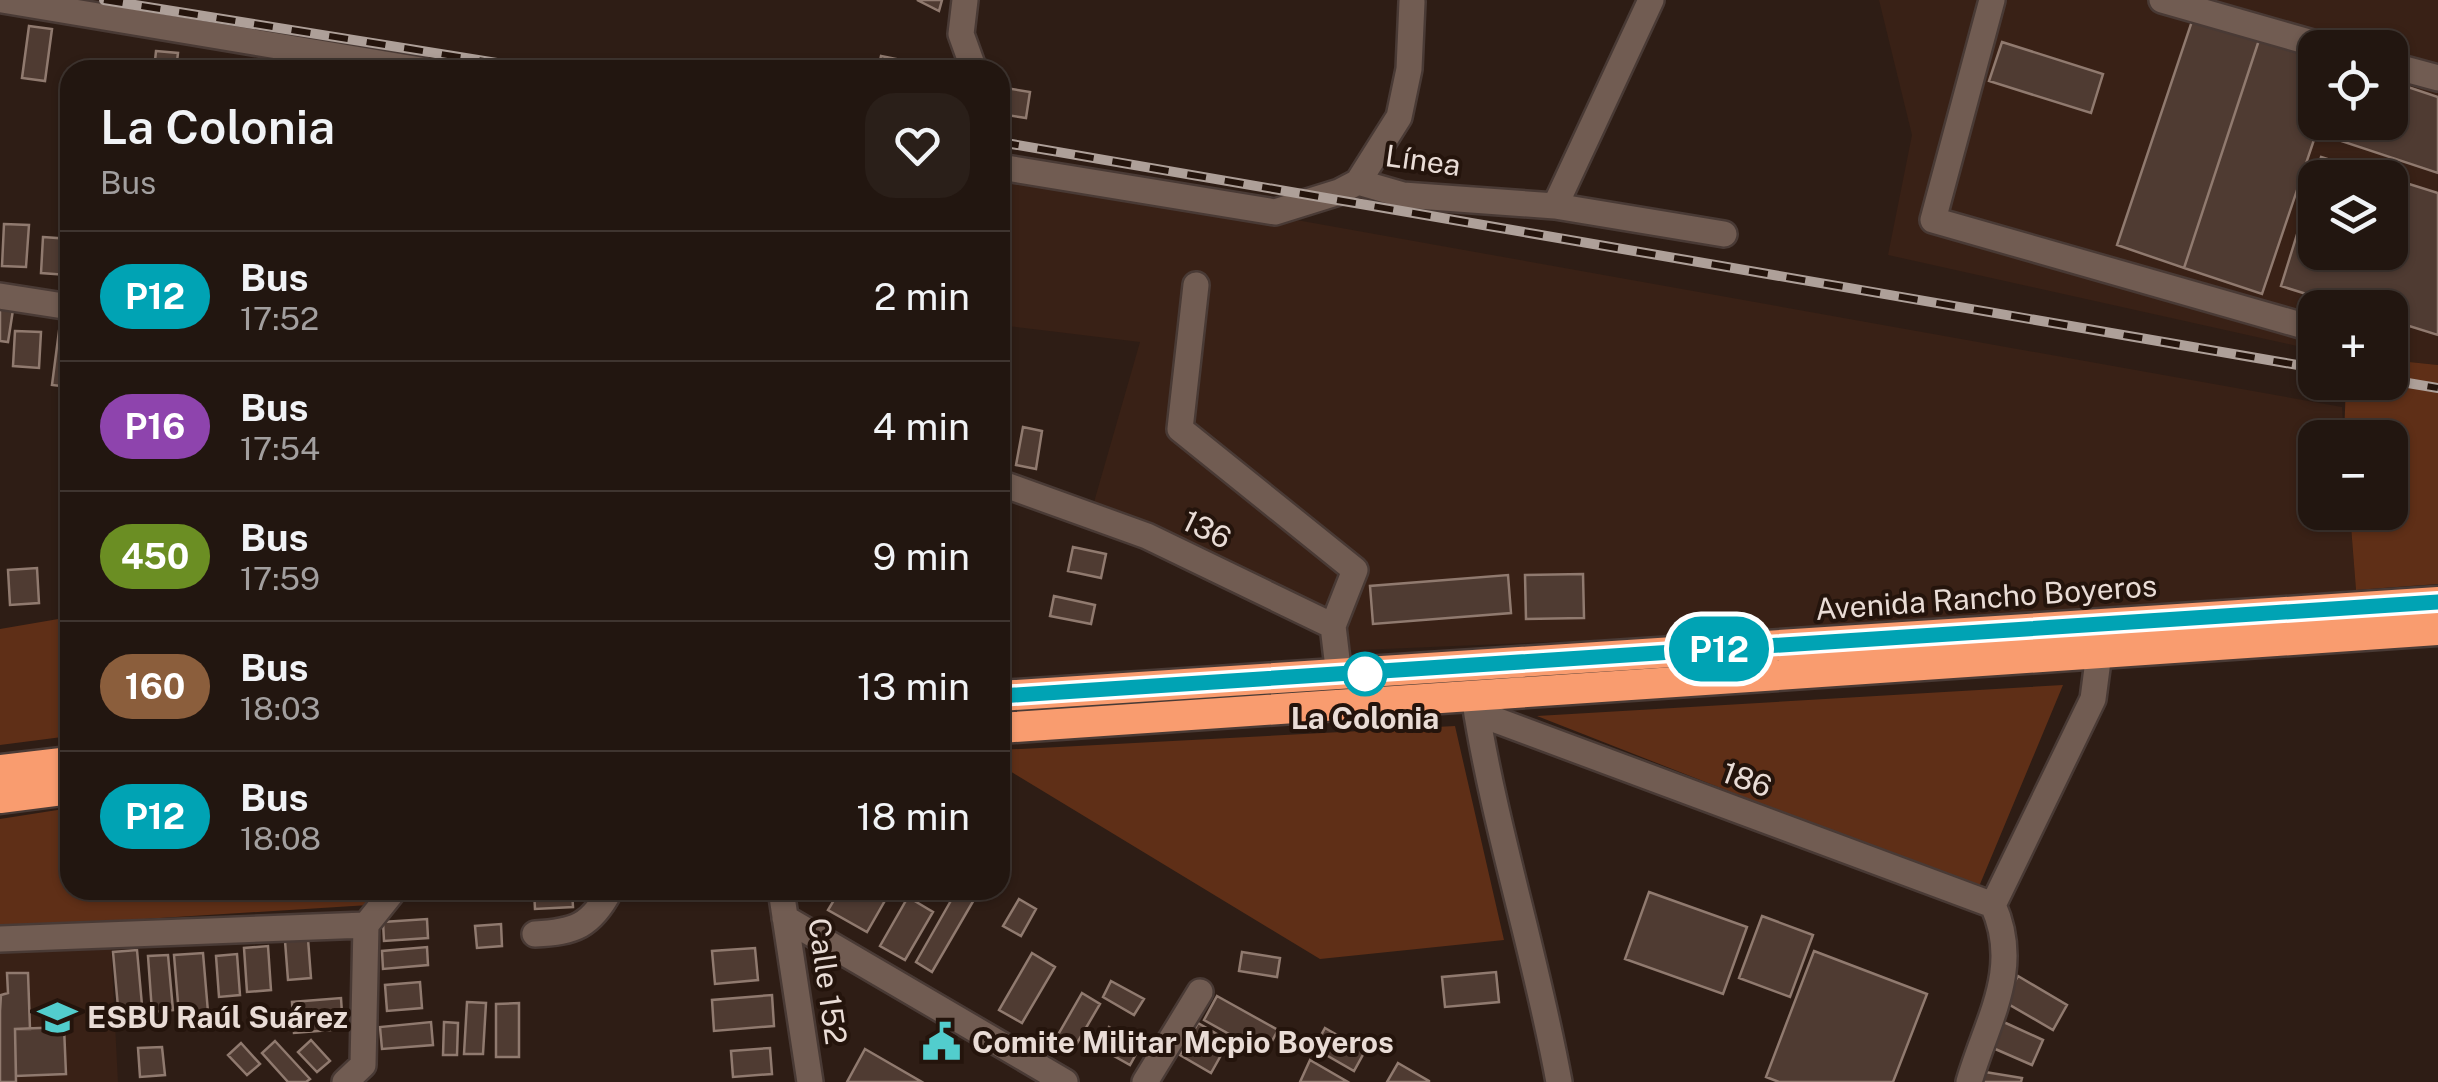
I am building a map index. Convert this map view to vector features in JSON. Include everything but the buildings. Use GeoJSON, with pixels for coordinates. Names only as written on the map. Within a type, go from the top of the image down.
{"type":"FeatureCollection","features":[{"type":"Feature","properties":{"kind":"highway","name":"Avenida Rancho Boyeros"},"geometry":{"type":"LineString","coordinates":[[1010,695],[2438,602]]}},
{"type":"Feature","properties":{"kind":"highway","name":"Avenida Rancho Boyeros"},"geometry":{"type":"LineString","coordinates":[[1010,727],[1476,703],[2438,630]]}},
{"type":"Feature","properties":{"kind":"highway"},"geometry":{"type":"LineString","coordinates":[[0,770],[60,763]]}},
{"type":"Feature","properties":{"kind":"highway"},"geometry":{"type":"LineString","coordinates":[[0,798],[60,790]]}},
{"type":"Feature","properties":{"kind":"street"},"geometry":{"type":"LineString","coordinates":[[2,0],[361,60]]}},
{"type":"Feature","properties":{"kind":"street"},"geometry":{"type":"LineString","coordinates":[[964,0],[961,34],[970,60]]}},
{"type":"Feature","properties":{"kind":"street"},"geometry":{"type":"LineString","coordinates":[[1555,206],[1651,0]]}},
{"type":"Feature","properties":{"kind":"street"},"geometry":{"type":"LineString","coordinates":[[1992,0],[1933,220],[2298,324]]}},
{"type":"Feature","properties":{"kind":"street"},"geometry":{"type":"LineString","coordinates":[[2162,0],[2298,39]]}},
{"type":"Feature","properties":{"kind":"street"},"geometry":{"type":"LineString","coordinates":[[1358,182],[1399,117],[1408,69],[1412,2]]}},
{"type":"Feature","properties":{"kind":"street"},"geometry":{"type":"LineString","coordinates":[[2408,69],[2438,78]]}},
{"type":"Feature","properties":{"kind":"street","name":"Línea"},"geometry":{"type":"LineString","coordinates":[[1010,169],[1275,212],[1358,182],[1403,195],[1555,206],[1724,234]]}},
{"type":"Feature","properties":{"kind":"street"},"geometry":{"type":"LineString","coordinates":[[1196,285],[1180,429],[1355,570],[1334,626],[1339,676]]}},
{"type":"Feature","properties":{"kind":"street"},"geometry":{"type":"LineString","coordinates":[[0,296],[60,305]]}},
{"type":"Feature","properties":{"kind":"street","name":"136"},"geometry":{"type":"LineString","coordinates":[[1010,487],[1147,536],[1334,626]]}},
{"type":"Feature","properties":{"kind":"street"},"geometry":{"type":"LineString","coordinates":[[1969,1082],[1998,998],[2008,952],[1993,906],[2093,699],[2099,653]]}},
{"type":"Feature","properties":{"kind":"street"},"geometry":{"type":"LineString","coordinates":[[1476,703],[1487,777],[1541,978],[1559,1082]]}},
{"type":"Feature","properties":{"kind":"street","name":"186"},"geometry":{"type":"LineString","coordinates":[[1476,703],[1993,906]]}},
{"type":"Feature","properties":{"kind":"street"},"geometry":{"type":"LineString","coordinates":[[360,1076],[366,925],[386,900]]}},
{"type":"Feature","properties":{"kind":"street"},"geometry":{"type":"LineString","coordinates":[[535,934],[574,932],[596,917],[605,900]]}},
{"type":"Feature","properties":{"kind":"street","name":"Calle 152"},"geometry":{"type":"LineString","coordinates":[[783,900],[810,1082]]}},
{"type":"Feature","properties":{"kind":"street"},"geometry":{"type":"LineString","coordinates":[[786,918],[1064,1082]]}},
{"type":"Feature","properties":{"kind":"street"},"geometry":{"type":"LineString","coordinates":[[0,939],[366,925]]}},
{"type":"Feature","properties":{"kind":"street"},"geometry":{"type":"LineString","coordinates":[[1146,1082],[1200,992]]}},
{"type":"Feature","properties":{"kind":"shaded area"},"geometry":{"type":"Polygon","coordinates":[[[1879,0],[2438,0],[2438,365],[2408,362],[2408,290],[2298,290],[2298,346],[1888,255],[1912,135],[1879,0]]]}},
{"type":"Feature","properties":{"kind":"shaded area"},"geometry":{"type":"Polygon","coordinates":[[[1010,169],[2342,407],[2343,420],[2298,420],[2298,530],[2351,530],[2356,590],[1880,628],[1337,651],[1333,626],[1090,516],[1140,342],[1010,326],[1010,169]]]}},
{"type":"Feature","properties":{"kind":"shaded area"},"geometry":{"type":"Polygon","coordinates":[[[2408,362],[2438,365],[2438,584],[2356,590],[2351,530],[2408,530],[2408,420],[2345,420],[2345,400],[2408,400],[2408,362]]]}},
{"type":"Feature","properties":{"kind":"shaded area"},"geometry":{"type":"Polygon","coordinates":[[[60,619],[60,737],[0,745],[0,629],[60,619]]]}},
{"type":"Feature","properties":{"kind":"shaded area"},"geometry":{"type":"Polygon","coordinates":[[[2063,685],[1978,889],[1537,716],[2063,685]]]}},
{"type":"Feature","properties":{"kind":"shaded area"},"geometry":{"type":"Polygon","coordinates":[[[1455,726],[1504,940],[1320,959],[1010,771],[1010,749],[1455,726]]]}},
{"type":"Feature","properties":{"kind":"shaded area"},"geometry":{"type":"Polygon","coordinates":[[[60,810],[60,900],[373,900],[369,905],[0,928],[0,819],[60,810]]]}},
{"type":"Feature","properties":{"kind":"shaded area","name":"ESBU Raúl Suárez"},"geometry":{"type":"Polygon","coordinates":[[[111,946],[118,1082],[0,1082],[0,952],[111,946]]]}},
{"type":"Feature","properties":{"kind":"railway"},"geometry":{"type":"LineString","coordinates":[[104,0],[479,60]]}},
{"type":"Feature","properties":{"kind":"railway"},"geometry":{"type":"LineString","coordinates":[[1010,144],[2298,365]]}},
{"type":"Feature","properties":{"kind":"railway"},"geometry":{"type":"LineString","coordinates":[[2408,383],[2438,388]]}},
{"type":"Feature","properties":{"kind":"bus line","name":"P12"},"geometry":{"type":"LineString","coordinates":[[1010,695],[2438,602]]}},
{"type":"Feature","properties":{"kind":"place","name":"La Colonia"},"geometry":{"type":"Point","coordinates":[1365,674]}},
{"type":"Feature","properties":{"kind":"place","name":"ESBU Raúl Suárez"},"geometry":{"type":"Point","coordinates":[57,1017]}},
{"type":"Feature","properties":{"kind":"place","name":"Comite Militar Mcpio Boyeros"},"geometry":{"type":"Point","coordinates":[942,1042]}}]}
